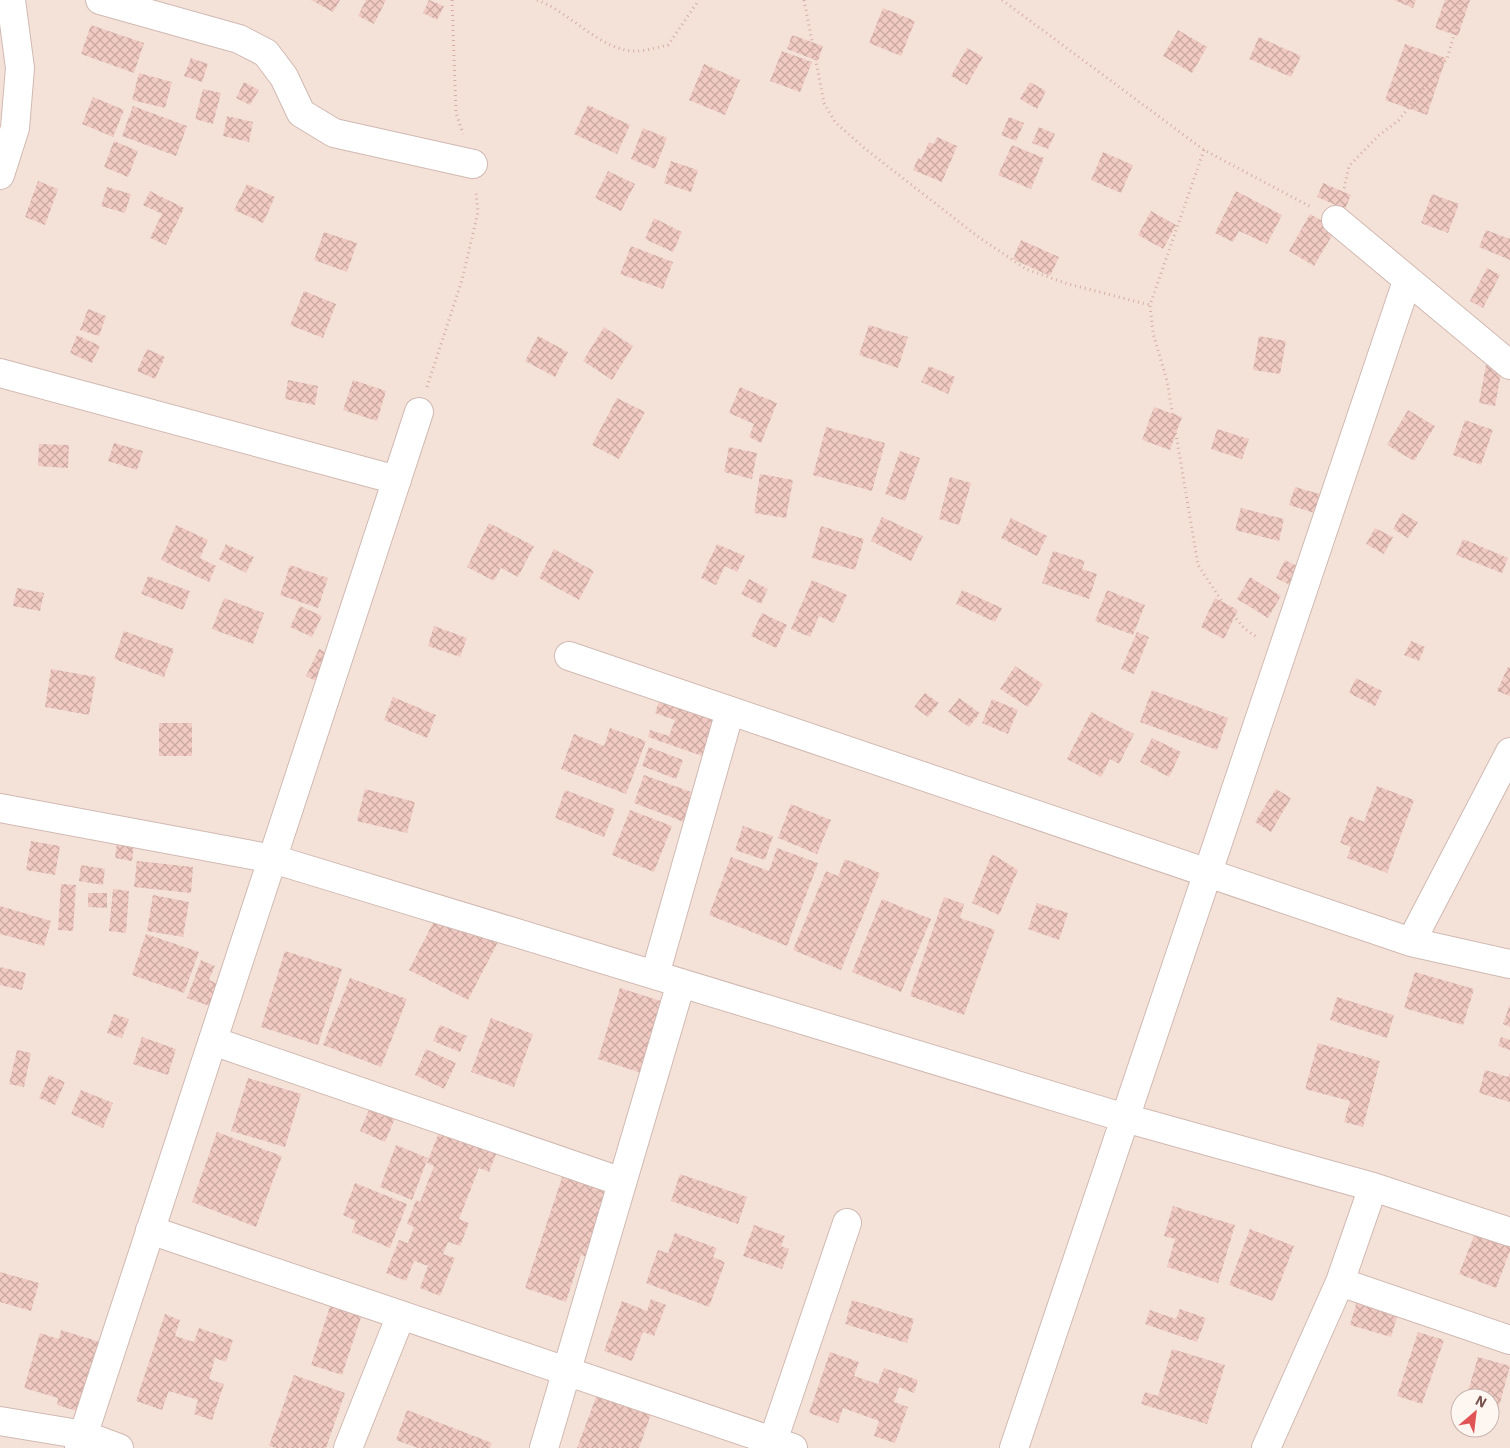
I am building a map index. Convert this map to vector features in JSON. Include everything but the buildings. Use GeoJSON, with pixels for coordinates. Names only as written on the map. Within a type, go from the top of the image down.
{"type":"FeatureCollection","features":[{"type":"Feature","properties":{"kind":"street"},"geometry":{"type":"LineString","coordinates":[[0,175],[15,128],[20,68],[11,0]]}},
{"type":"Feature","properties":{"kind":"street"},"geometry":{"type":"LineString","coordinates":[[100,0],[239,39],[266,53],[284,77],[301,113],[334,133],[473,164]]}},
{"type":"Feature","properties":{"kind":"street"},"geometry":{"type":"LineString","coordinates":[[1336,220],[1510,365]]}},
{"type":"Feature","properties":{"kind":"street"},"geometry":{"type":"LineString","coordinates":[[1014,1448],[1407,281]]}},
{"type":"Feature","properties":{"kind":"street"},"geometry":{"type":"LineString","coordinates":[[0,373],[397,480]]}},
{"type":"Feature","properties":{"kind":"street"},"geometry":{"type":"LineString","coordinates":[[81,1441],[419,412]]}},
{"type":"Feature","properties":{"kind":"street"},"geometry":{"type":"LineString","coordinates":[[568,656],[1411,942],[1510,964]]}},
{"type":"Feature","properties":{"kind":"street"},"geometry":{"type":"LineString","coordinates":[[655,975],[730,711]]}},
{"type":"Feature","properties":{"kind":"street"},"geometry":{"type":"LineString","coordinates":[[1411,942],[1510,752]]}},
{"type":"Feature","properties":{"kind":"street"},"geometry":{"type":"LineString","coordinates":[[0,808],[273,858],[1125,1118],[1373,1187],[1510,1232]]}},
{"type":"Feature","properties":{"kind":"street"},"geometry":{"type":"LineString","coordinates":[[544,1448],[681,983]]}},
{"type":"Feature","properties":{"kind":"street"},"geometry":{"type":"LineString","coordinates":[[213,1041],[622,1182]]}},
{"type":"Feature","properties":{"kind":"street"},"geometry":{"type":"LineString","coordinates":[[1266,1448],[1340,1282],[1373,1187]]}},
{"type":"Feature","properties":{"kind":"street"},"geometry":{"type":"LineString","coordinates":[[150,1230],[783,1445],[847,1223]]}},
{"type":"Feature","properties":{"kind":"street"},"geometry":{"type":"LineString","coordinates":[[1340,1282],[1510,1340]]}},
{"type":"Feature","properties":{"kind":"street"},"geometry":{"type":"LineString","coordinates":[[348,1448],[401,1315]]}},
{"type":"Feature","properties":{"kind":"street"},"geometry":{"type":"LineString","coordinates":[[0,1421],[81,1441],[119,1448]]}},
{"type":"Feature","properties":{"kind":"path"},"geometry":{"type":"LineString","coordinates":[[419,412],[462,280],[478,212],[473,164],[456,113],[452,0]]}},
{"type":"Feature","properties":{"kind":"path"},"geometry":{"type":"LineString","coordinates":[[537,0],[550,5],[606,44],[636,52],[668,45],[699,0]]}},
{"type":"Feature","properties":{"kind":"path"},"geometry":{"type":"LineString","coordinates":[[804,0],[824,104],[835,122],[863,147],[977,236],[1026,269],[1068,284],[1150,306]]}},
{"type":"Feature","properties":{"kind":"path"},"geometry":{"type":"LineString","coordinates":[[1002,0],[1204,150],[1336,220],[1349,166],[1378,136],[1399,120],[1447,59],[1460,14],[1460,0]]}},
{"type":"Feature","properties":{"kind":"path"},"geometry":{"type":"LineString","coordinates":[[1204,150],[1150,306],[1153,334],[1168,382],[1198,565],[1225,606],[1245,629],[1281,655]]}},
{"type":"Feature","properties":{"kind":"shaded area"},"geometry":{"type":"Polygon","coordinates":[[[0,0],[1510,0],[1510,1448],[0,1448],[0,0]]]}}]}
